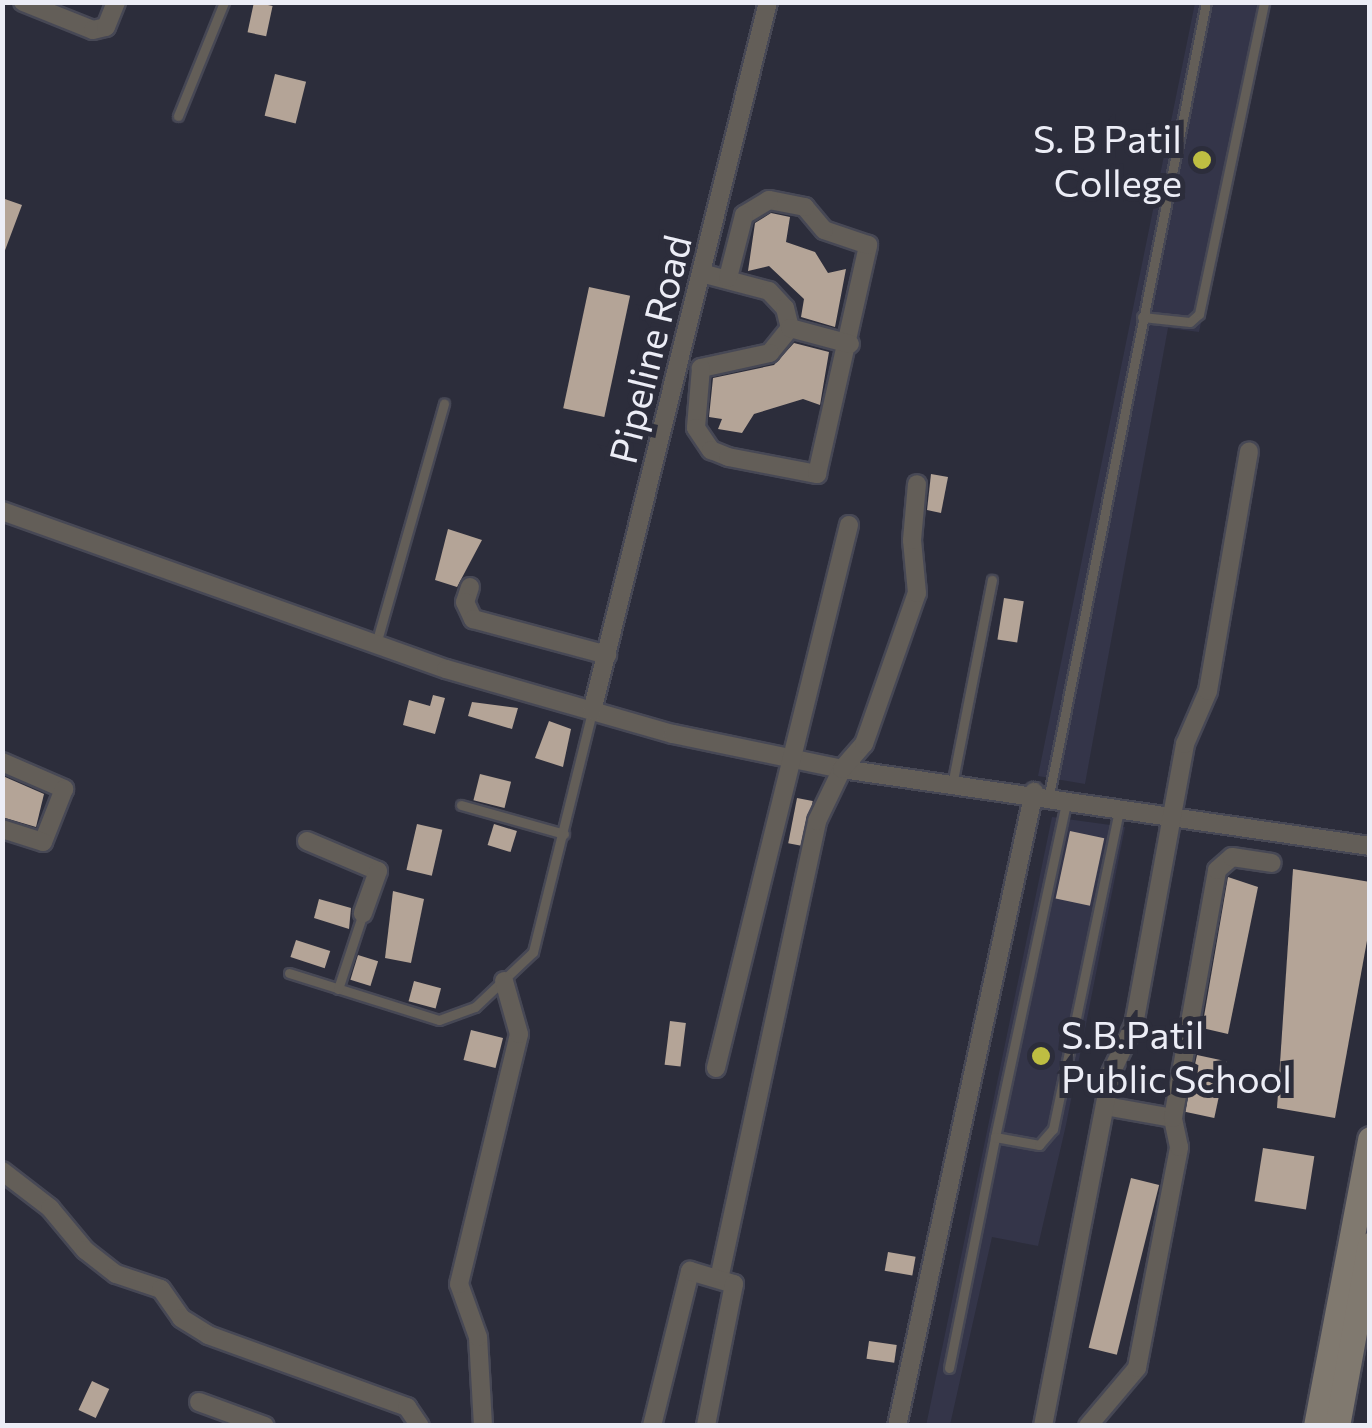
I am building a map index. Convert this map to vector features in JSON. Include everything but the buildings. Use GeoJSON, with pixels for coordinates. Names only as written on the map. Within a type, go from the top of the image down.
{"type":"FeatureCollection","features":[{"type":"Feature","properties":{"kind":"street"},"geometry":{"type":"LineString","coordinates":[[23,2],[101,30],[116,2]]}},
{"type":"Feature","properties":{"kind":"street","name":"Pipeline Road"},"geometry":{"type":"LineString","coordinates":[[592,712],[768,2]]}},
{"type":"Feature","properties":{"kind":"street"},"geometry":{"type":"LineString","coordinates":[[728,278],[744,214],[769,200],[805,207],[824,230],[859,240],[871,252],[817,474],[712,450],[694,420],[701,368],[770,353],[790,328]]}},
{"type":"Feature","properties":{"kind":"street"},"geometry":{"type":"LineString","coordinates":[[700,274],[769,291],[784,308],[790,328]]}},
{"type":"Feature","properties":{"kind":"street"},"geometry":{"type":"LineString","coordinates":[[790,328],[850,344]]}},
{"type":"Feature","properties":{"kind":"street"},"geometry":{"type":"LineString","coordinates":[[1044,1426],[1111,1073],[1134,1025],[1185,744],[1208,691],[1248,451]]}},
{"type":"Feature","properties":{"kind":"street"},"geometry":{"type":"LineString","coordinates":[[719,1279],[818,821],[842,768],[864,744],[917,593],[917,484]]}},
{"type":"Feature","properties":{"kind":"street"},"geometry":{"type":"LineString","coordinates":[[2,511],[376,644],[592,712],[842,768],[953,780],[1370,846]]}},
{"type":"Feature","properties":{"kind":"street"},"geometry":{"type":"LineString","coordinates":[[716,1068],[796,757],[849,525]]}},
{"type":"Feature","properties":{"kind":"street"},"geometry":{"type":"LineString","coordinates":[[470,587],[465,602],[473,619],[607,655]]}},
{"type":"Feature","properties":{"kind":"street"},"geometry":{"type":"LineString","coordinates":[[2,762],[64,790],[43,842],[2,829]]}},
{"type":"Feature","properties":{"kind":"street"},"geometry":{"type":"LineString","coordinates":[[897,1426],[1050,795]]}},
{"type":"Feature","properties":{"kind":"street"},"geometry":{"type":"LineString","coordinates":[[307,841],[378,872],[364,913]]}},
{"type":"Feature","properties":{"kind":"street"},"geometry":{"type":"LineString","coordinates":[[1088,1426],[1136,1368],[1179,1146],[1173,1118],[1218,870],[1232,857],[1272,863]]}},
{"type":"Feature","properties":{"kind":"street"},"geometry":{"type":"LineString","coordinates":[[483,1426],[478,1336],[459,1284],[519,1034],[504,981]]}},
{"type":"Feature","properties":{"kind":"street"},"geometry":{"type":"LineString","coordinates":[[1105,1106],[1173,1118]]}},
{"type":"Feature","properties":{"kind":"street"},"geometry":{"type":"LineString","coordinates":[[1316,1426],[1370,1139]]}},
{"type":"Feature","properties":{"kind":"street"},"geometry":{"type":"LineString","coordinates":[[2,1171],[50,1208],[85,1250],[116,1274],[161,1289],[181,1318],[208,1335],[407,1407],[420,1426]]}},
{"type":"Feature","properties":{"kind":"street"},"geometry":{"type":"LineString","coordinates":[[1337,1426],[1362,1328],[1370,1245]]}},
{"type":"Feature","properties":{"kind":"street"},"geometry":{"type":"LineString","coordinates":[[652,1426],[690,1271],[734,1284],[706,1426]]}},
{"type":"Feature","properties":{"kind":"street"},"geometry":{"type":"LineString","coordinates":[[199,1402],[264,1426]]}},
{"type":"Feature","properties":{"kind":"lane"},"geometry":{"type":"LineString","coordinates":[[178,116],[197,81],[224,2]]}},
{"type":"Feature","properties":{"kind":"lane"},"geometry":{"type":"LineString","coordinates":[[949,1368],[995,1137],[1050,795],[1206,2]]}},
{"type":"Feature","properties":{"kind":"lane"},"geometry":{"type":"LineString","coordinates":[[1142,317],[1190,322],[1199,314],[1264,2]]}},
{"type":"Feature","properties":{"kind":"lane"},"geometry":{"type":"LineString","coordinates":[[376,644],[444,403]]}},
{"type":"Feature","properties":{"kind":"lane"},"geometry":{"type":"LineString","coordinates":[[953,780],[992,580]]}},
{"type":"Feature","properties":{"kind":"lane"},"geometry":{"type":"LineString","coordinates":[[289,973],[438,1020],[475,1007],[533,952],[592,712]]}},
{"type":"Feature","properties":{"kind":"lane"},"geometry":{"type":"LineString","coordinates":[[461,804],[564,834]]}},
{"type":"Feature","properties":{"kind":"lane"},"geometry":{"type":"LineString","coordinates":[[995,1137],[1039,1144],[1053,1129],[1120,806]]}},
{"type":"Feature","properties":{"kind":"lane"},"geometry":{"type":"LineString","coordinates":[[338,989],[364,913]]}},
{"type":"Feature","properties":{"kind":"shaded area"},"geometry":{"type":"Polygon","coordinates":[[[1195,3],[1272,3],[1199,332],[1168,328],[1085,784],[1038,776],[1195,3]]]}},
{"type":"Feature","properties":{"kind":"shaded area","name":"S.B.Patil Public School"},"geometry":{"type":"Polygon","coordinates":[[[1052,817],[1125,827],[1066,1125],[1038,1246],[992,1237],[950,1425],[926,1426],[1052,817]]]}},
{"type":"Feature","properties":{"kind":"place","name":"S. B Patil College"},"geometry":{"type":"Point","coordinates":[1202,160]}},
{"type":"Feature","properties":{"kind":"place","name":"S.B.Patil Public School"},"geometry":{"type":"Point","coordinates":[1041,1056]}}]}
